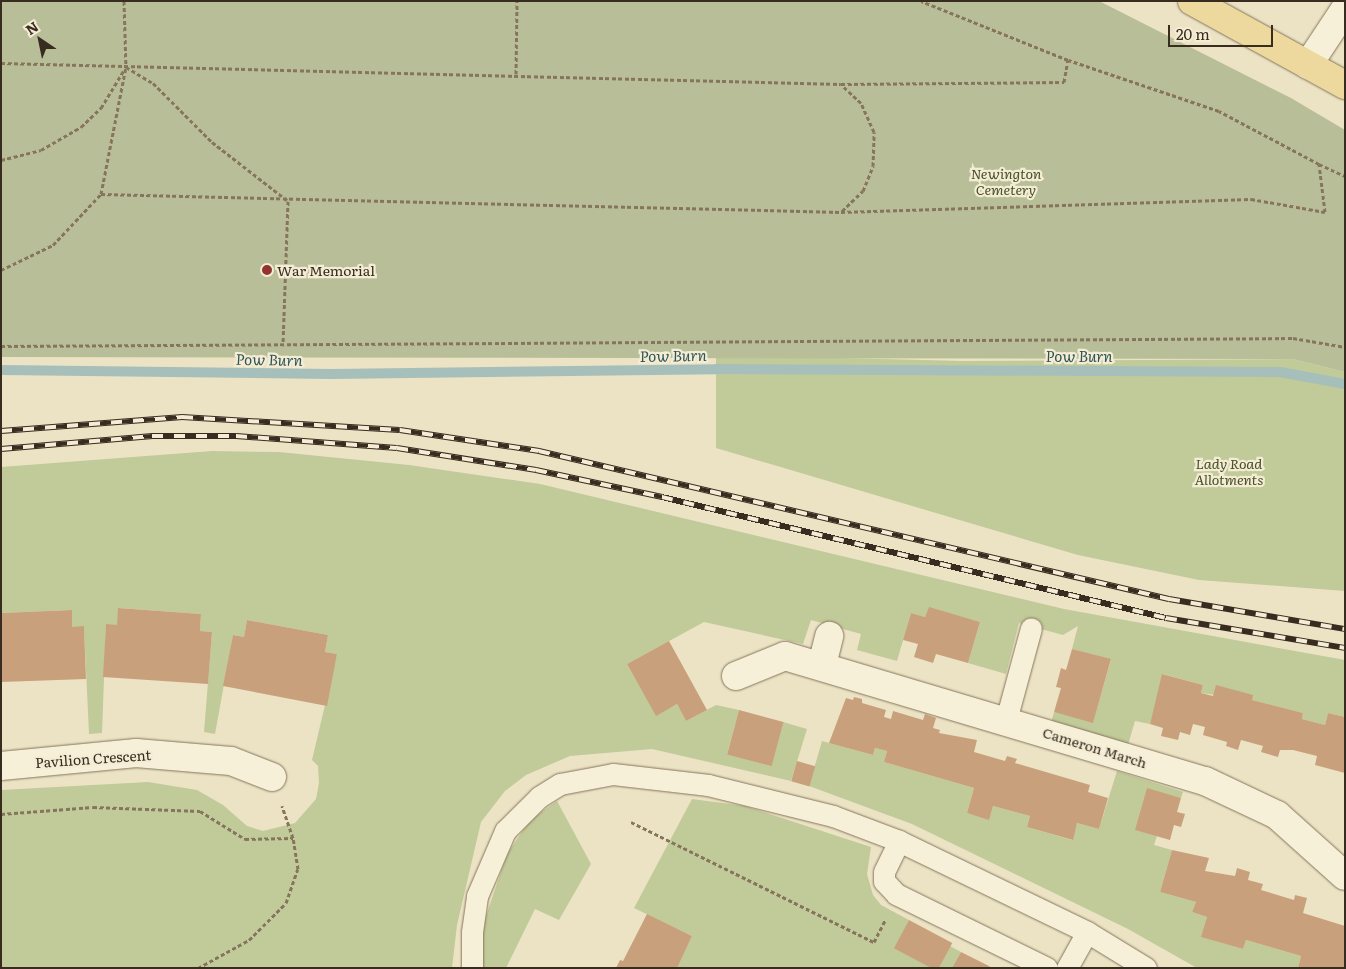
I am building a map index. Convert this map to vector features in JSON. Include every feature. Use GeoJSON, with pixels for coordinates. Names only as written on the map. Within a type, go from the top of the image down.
{"type":"FeatureCollection","features":[{"type":"Feature","properties":{"kind":"main road"},"geometry":{"type":"LineString","coordinates":[[1192,1],[1345,85]]}},
{"type":"Feature","properties":{"kind":"street"},"geometry":{"type":"LineString","coordinates":[[1308,65],[1345,9]]}},
{"type":"Feature","properties":{"kind":"street"},"geometry":{"type":"LineString","coordinates":[[822,665],[829,636]]}},
{"type":"Feature","properties":{"kind":"street","name":"Cameron March"},"geometry":{"type":"LineString","coordinates":[[736,676],[785,656],[822,665],[1205,781],[1277,815],[1345,876]]}},
{"type":"Feature","properties":{"kind":"street","name":"Pavilion Crescent"},"geometry":{"type":"LineString","coordinates":[[1,766],[136,753],[231,761],[272,777]]}},
{"type":"Feature","properties":{"kind":"lane"},"geometry":{"type":"LineString","coordinates":[[1006,720],[1031,628]]}},
{"type":"Feature","properties":{"kind":"lane"},"geometry":{"type":"LineString","coordinates":[[472,968],[472,932],[477,896],[495,849],[505,832],[539,797],[582,778],[613,774],[708,785],[833,816],[899,841],[1087,932],[1146,968]]}},
{"type":"Feature","properties":{"kind":"lane"},"geometry":{"type":"LineString","coordinates":[[899,841],[884,872],[884,881],[896,894],[1046,968]]}},
{"type":"Feature","properties":{"kind":"lane"},"geometry":{"type":"LineString","coordinates":[[1067,968],[1087,932]]}},
{"type":"Feature","properties":{"kind":"path"},"geometry":{"type":"LineString","coordinates":[[1,270],[53,245],[101,194],[126,67],[124,1]]}},
{"type":"Feature","properties":{"kind":"path"},"geometry":{"type":"LineString","coordinates":[[516,74],[517,1]]}},
{"type":"Feature","properties":{"kind":"path"},"geometry":{"type":"LineString","coordinates":[[920,1],[1068,60],[1218,111],[1345,176]]}},
{"type":"Feature","properties":{"kind":"path"},"geometry":{"type":"LineString","coordinates":[[1,63],[516,74],[841,84],[1064,82],[1068,60]]}},
{"type":"Feature","properties":{"kind":"path"},"geometry":{"type":"LineString","coordinates":[[1,160],[41,150],[81,127],[101,108],[126,67]]}},
{"type":"Feature","properties":{"kind":"path"},"geometry":{"type":"LineString","coordinates":[[126,67],[153,82],[212,142],[288,201]]}},
{"type":"Feature","properties":{"kind":"path"},"geometry":{"type":"LineString","coordinates":[[841,84],[861,103],[874,132],[874,166],[863,191],[842,212]]}},
{"type":"Feature","properties":{"kind":"path"},"geometry":{"type":"LineString","coordinates":[[101,194],[288,201],[842,212],[1251,199],[1325,212],[1319,164]]}},
{"type":"Feature","properties":{"kind":"path"},"geometry":{"type":"LineString","coordinates":[[282,343],[288,201]]}},
{"type":"Feature","properties":{"kind":"path"},"geometry":{"type":"LineString","coordinates":[[1,346],[1293,338],[1345,347]]}},
{"type":"Feature","properties":{"kind":"path"},"geometry":{"type":"LineString","coordinates":[[198,968],[249,940],[286,903],[298,869],[293,838],[272,777]]}},
{"type":"Feature","properties":{"kind":"path"},"geometry":{"type":"LineString","coordinates":[[1,814],[93,806],[200,811],[245,839],[293,838]]}},
{"type":"Feature","properties":{"kind":"path"},"geometry":{"type":"LineString","coordinates":[[631,822],[874,942]]}},
{"type":"Feature","properties":{"kind":"green space","name":"Newington Cemetery"},"geometry":{"type":"Polygon","coordinates":[[[1,1],[1099,1],[1291,98],[1345,130],[1345,372],[1293,359],[1,357],[1,1]]]}},
{"type":"Feature","properties":{"kind":"green space","name":"Lady Road Allotments"},"geometry":{"type":"Polygon","coordinates":[[[716,355],[963,361],[1293,359],[1345,372],[1345,591],[1199,580],[1078,555],[716,448],[716,355]]]}},
{"type":"Feature","properties":{"kind":"green space"},"geometry":{"type":"Polygon","coordinates":[[[212,451],[279,452],[409,465],[540,484],[1064,609],[1345,660],[1345,717],[1328,713],[1325,725],[1302,719],[1303,713],[1252,700],[1201,693],[1203,685],[1163,674],[1150,724],[1135,721],[1128,745],[1051,723],[1054,712],[1093,722],[1111,660],[1072,649],[1078,626],[1063,635],[1019,623],[1006,674],[968,663],[980,622],[929,608],[925,617],[911,613],[897,661],[857,650],[861,634],[811,620],[803,644],[704,622],[627,664],[656,715],[677,704],[686,721],[716,705],[739,710],[727,754],[770,766],[783,722],[807,729],[791,781],[652,749],[570,756],[526,775],[505,791],[481,822],[457,925],[452,968],[1,968],[1,790],[148,782],[197,790],[223,805],[247,826],[263,831],[295,823],[316,799],[319,783],[318,766],[312,760],[337,654],[325,652],[328,635],[247,620],[244,637],[233,635],[215,734],[204,732],[212,632],[200,631],[201,614],[119,608],[117,625],[106,625],[102,733],[89,734],[84,627],[72,627],[71,610],[1,613],[1,467],[212,451]]]}},
{"type":"Feature","properties":{"kind":"green space"},"geometry":{"type":"Polygon","coordinates":[[[822,741],[873,755],[875,748],[887,751],[884,762],[974,788],[967,813],[989,819],[993,806],[1030,816],[1027,827],[1072,840],[1077,823],[1099,829],[1117,771],[1183,792],[1181,798],[1147,789],[1136,830],[1157,836],[1154,845],[1172,850],[1160,892],[1196,902],[1192,912],[1207,917],[1202,937],[1243,949],[1246,940],[1301,956],[1298,968],[1197,968],[1128,929],[912,824],[809,786],[822,741]]]}},
{"type":"Feature","properties":{"kind":"green space"},"geometry":{"type":"Polygon","coordinates":[[[692,799],[745,806],[871,847],[867,874],[873,895],[881,905],[909,920],[895,948],[932,968],[677,967],[692,936],[634,908],[692,799]]]}},
{"type":"Feature","properties":{"kind":"green space"},"geometry":{"type":"Polygon","coordinates":[[[557,801],[591,864],[559,920],[535,909],[506,968],[481,968],[481,931],[507,854],[530,820],[557,801]]]}},
{"type":"Feature","properties":{"kind":"green space"},"geometry":{"type":"Polygon","coordinates":[[[950,946],[961,952],[952,968],[939,968],[950,946]]]}},
{"type":"Feature","properties":{"kind":"building"},"geometry":{"type":"Polygon","coordinates":[[[929,607],[980,622],[968,663],[936,654],[933,663],[914,657],[918,644],[903,640],[911,613],[925,617],[929,607]]]}},
{"type":"Feature","properties":{"kind":"building"},"geometry":{"type":"Polygon","coordinates":[[[118,608],[201,614],[200,631],[212,632],[208,684],[103,677],[106,624],[117,625],[118,608]]]}},
{"type":"Feature","properties":{"kind":"building"},"geometry":{"type":"Polygon","coordinates":[[[72,610],[72,627],[84,626],[86,679],[1,682],[1,613],[72,610]]]}},
{"type":"Feature","properties":{"kind":"building"},"geometry":{"type":"Polygon","coordinates":[[[247,620],[328,635],[325,652],[337,654],[327,706],[223,686],[233,635],[244,637],[247,620]]]}},
{"type":"Feature","properties":{"kind":"building"},"geometry":{"type":"Polygon","coordinates":[[[669,641],[707,710],[686,721],[677,704],[656,716],[627,664],[669,641]]]}},
{"type":"Feature","properties":{"kind":"building"},"geometry":{"type":"Polygon","coordinates":[[[1072,649],[1111,659],[1093,723],[1054,712],[1061,688],[1056,687],[1061,668],[1066,670],[1072,649]]]}},
{"type":"Feature","properties":{"kind":"building"},"geometry":{"type":"Polygon","coordinates":[[[1162,674],[1203,685],[1201,693],[1213,696],[1216,685],[1253,695],[1252,700],[1303,713],[1302,719],[1325,725],[1328,713],[1345,717],[1345,773],[1315,765],[1317,756],[1293,750],[1280,750],[1278,757],[1261,752],[1263,746],[1241,740],[1238,750],[1226,746],[1227,742],[1203,735],[1205,727],[1193,724],[1190,735],[1180,732],[1178,740],[1161,736],[1163,728],[1150,724],[1162,674]]]}},
{"type":"Feature","properties":{"kind":"building"},"geometry":{"type":"Polygon","coordinates":[[[854,697],[862,699],[862,703],[886,710],[884,717],[891,719],[893,711],[923,720],[925,714],[936,718],[933,728],[940,730],[939,733],[977,740],[974,752],[1005,761],[1007,756],[1017,759],[1015,763],[1090,785],[1088,792],[1108,798],[1099,829],[1077,823],[1073,840],[1027,827],[1030,816],[993,806],[989,820],[967,813],[974,788],[884,762],[887,751],[875,748],[873,755],[829,743],[846,698],[853,700],[854,697]]]}},
{"type":"Feature","properties":{"kind":"building"},"geometry":{"type":"Polygon","coordinates":[[[739,710],[783,722],[772,766],[727,754],[739,710]]]}},
{"type":"Feature","properties":{"kind":"building"},"geometry":{"type":"Polygon","coordinates":[[[797,761],[815,766],[809,786],[791,781],[797,761]]]}},
{"type":"Feature","properties":{"kind":"building"},"geometry":{"type":"Polygon","coordinates":[[[1147,788],[1181,798],[1177,812],[1185,814],[1181,827],[1174,825],[1170,840],[1135,830],[1147,788]]]}},
{"type":"Feature","properties":{"kind":"building"},"geometry":{"type":"Polygon","coordinates":[[[1172,850],[1209,858],[1205,871],[1235,876],[1237,868],[1250,872],[1248,880],[1263,884],[1261,890],[1294,900],[1295,895],[1307,898],[1303,913],[1345,926],[1345,968],[1298,968],[1301,956],[1246,940],[1243,949],[1201,937],[1207,917],[1192,912],[1196,902],[1160,892],[1172,850]]]}},
{"type":"Feature","properties":{"kind":"building"},"geometry":{"type":"Polygon","coordinates":[[[647,914],[692,936],[677,968],[616,968],[620,960],[623,961],[647,914]]]}},
{"type":"Feature","properties":{"kind":"building"},"geometry":{"type":"Polygon","coordinates":[[[909,920],[952,943],[939,968],[931,968],[894,948],[909,920]]]}},
{"type":"Feature","properties":{"kind":"building"},"geometry":{"type":"Polygon","coordinates":[[[961,952],[987,965],[992,968],[952,968],[961,952]]]}},
{"type":"Feature","properties":{"kind":"waterway","name":"Pow Burn"},"geometry":{"type":"LineString","coordinates":[[1,370],[331,374],[717,369],[1280,372],[1345,384]]}},
{"type":"Feature","properties":{"kind":"railway"},"geometry":{"type":"LineString","coordinates":[[1,431],[182,417],[400,430],[539,451],[1169,599],[1345,629]]}},
{"type":"Feature","properties":{"kind":"railway"},"geometry":{"type":"LineString","coordinates":[[1,449],[152,436],[236,436],[397,448],[536,470],[662,497],[1166,618],[1345,648]]}},
{"type":"Feature","properties":{"kind":"place","name":"War Memorial"},"geometry":{"type":"Point","coordinates":[267,270]}}]}
